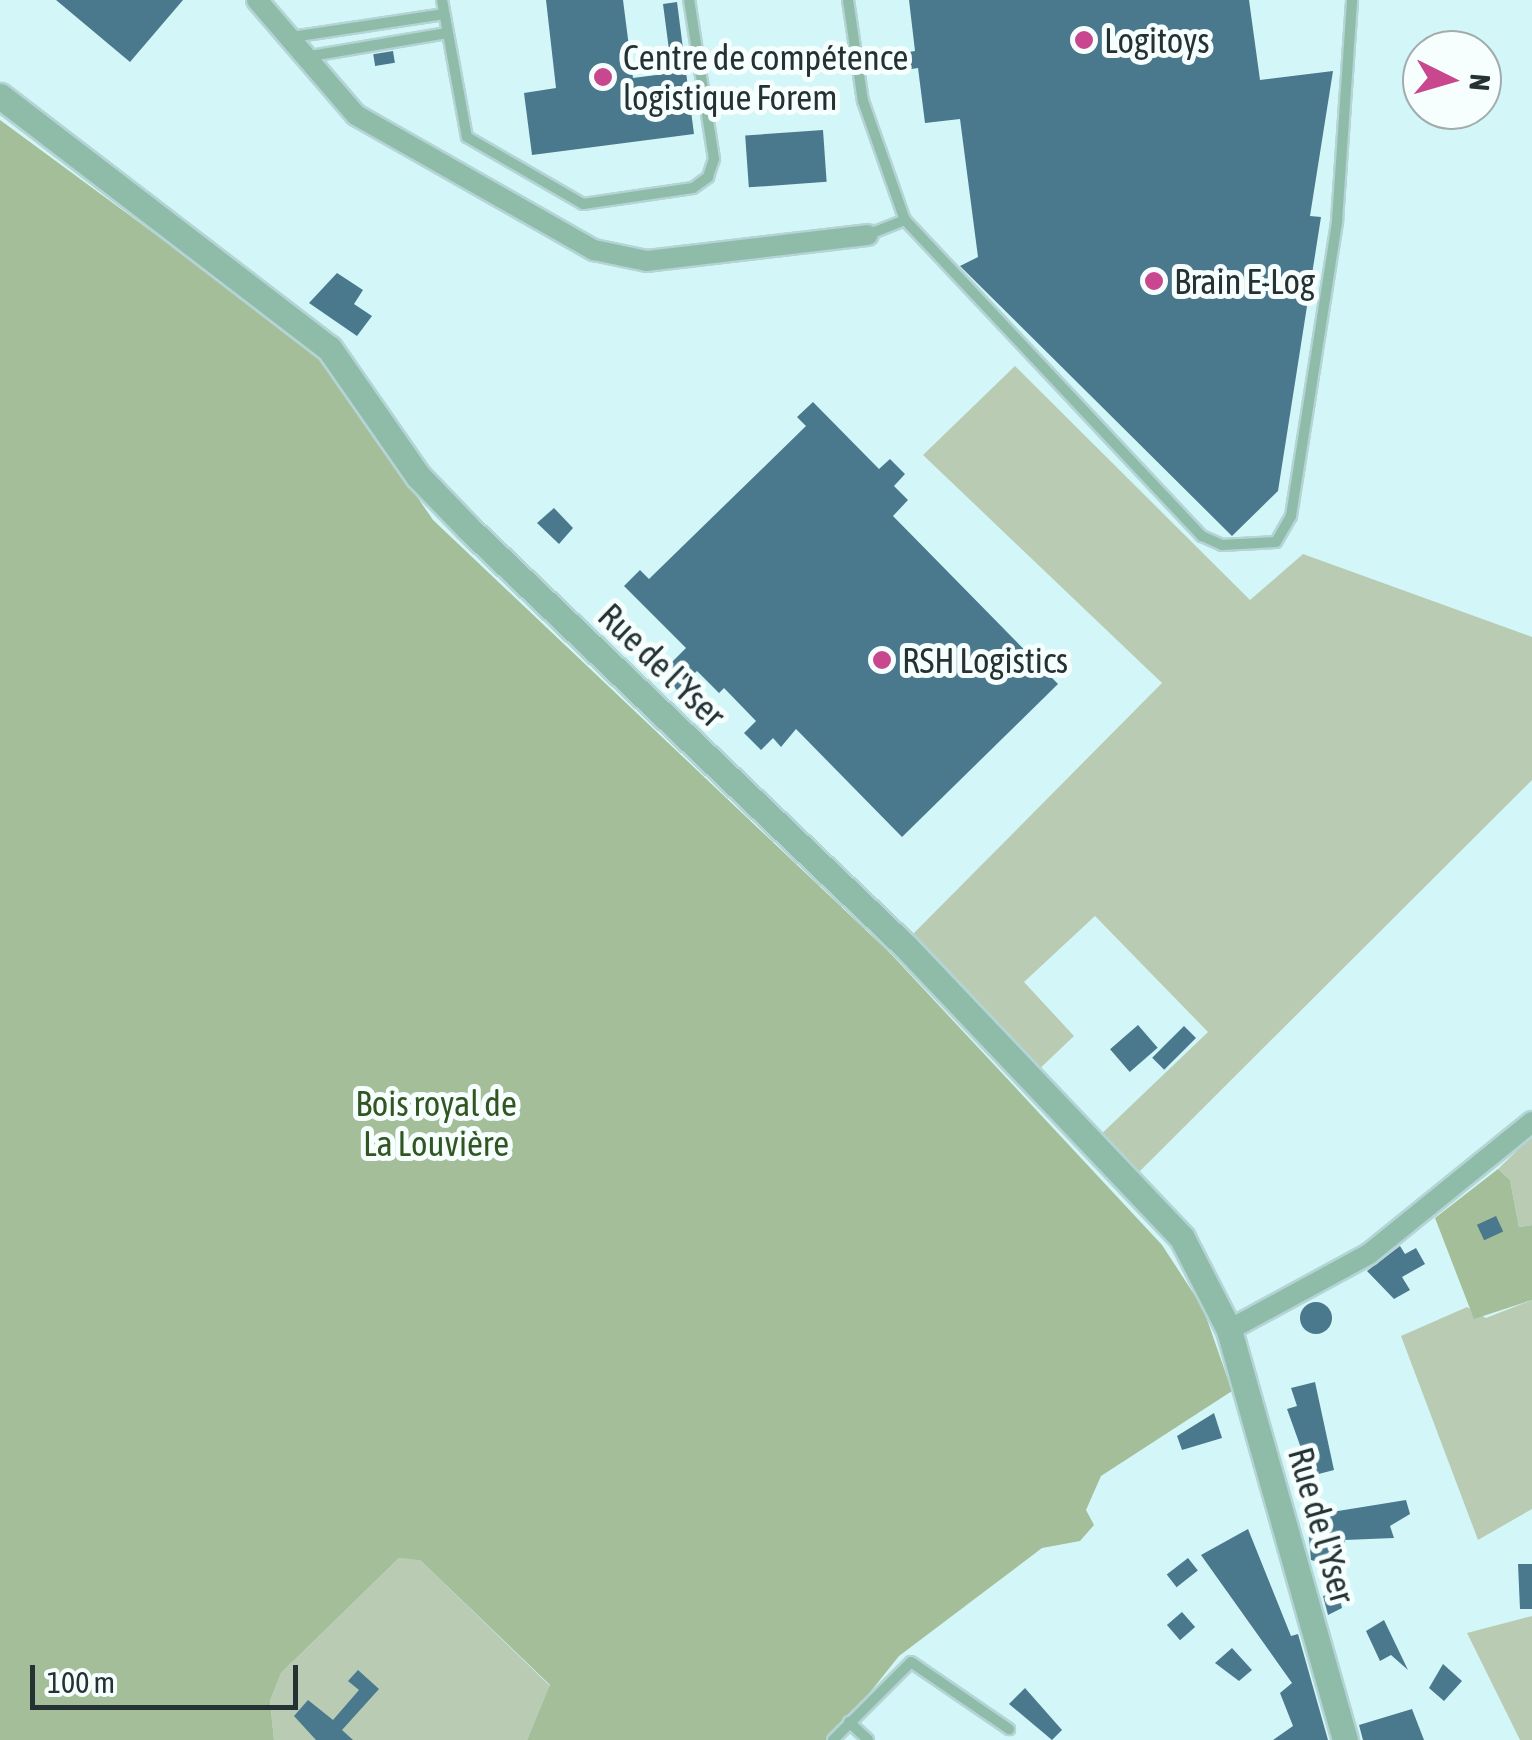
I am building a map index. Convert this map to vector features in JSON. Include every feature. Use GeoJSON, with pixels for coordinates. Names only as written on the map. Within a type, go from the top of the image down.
{"type":"FeatureCollection","features":[{"type":"Feature","properties":{"kind":"street"},"geometry":{"type":"LineString","coordinates":[[257,0],[356,115],[594,250],[648,261],[867,235]]}},
{"type":"Feature","properties":{"kind":"street","name":"Rue de l'Yser"},"geometry":{"type":"LineString","coordinates":[[0,96],[330,348],[418,476],[906,947],[1182,1238],[1230,1330],[1345,1740]]}},
{"type":"Feature","properties":{"kind":"street"},"geometry":{"type":"LineString","coordinates":[[1230,1330],[1369,1254],[1532,1122]]}},
{"type":"Feature","properties":{"kind":"lane"},"geometry":{"type":"LineString","coordinates":[[442,0],[467,137],[569,203],[693,188],[712,168],[689,0]]}},
{"type":"Feature","properties":{"kind":"lane"},"geometry":{"type":"LineString","coordinates":[[848,0],[863,101],[905,220],[1202,536],[1222,545],[1276,542],[1291,516],[1337,221],[1352,0]]}},
{"type":"Feature","properties":{"kind":"lane"},"geometry":{"type":"LineString","coordinates":[[287,38],[444,14]]}},
{"type":"Feature","properties":{"kind":"lane"},"geometry":{"type":"LineString","coordinates":[[303,57],[447,33]]}},
{"type":"Feature","properties":{"kind":"lane"},"geometry":{"type":"LineString","coordinates":[[867,235],[905,220]]}},
{"type":"Feature","properties":{"kind":"lane"},"geometry":{"type":"LineString","coordinates":[[833,1740],[912,1662],[1009,1729]]}},
{"type":"Feature","properties":{"kind":"lane"},"geometry":{"type":"LineString","coordinates":[[849,1722],[868,1740]]}},
{"type":"Feature","properties":{"kind":"green space","name":"Bois royal de La Louvière"},"geometry":{"type":"Polygon","coordinates":[[[0,120],[321,356],[433,520],[891,954],[1162,1245],[1203,1308],[1232,1391],[1101,1476],[1086,1510],[1094,1525],[1080,1541],[1042,1548],[899,1656],[832,1740],[527,1740],[550,1685],[420,1560],[399,1558],[281,1673],[270,1701],[274,1740],[0,1740],[0,120]]]}},
{"type":"Feature","properties":{"kind":"green space"},"geometry":{"type":"Polygon","coordinates":[[[1015,366],[1250,600],[1303,554],[1532,637],[1532,780],[1130,1181],[1094,1141],[1208,1032],[1095,916],[1024,982],[1074,1036],[1033,1075],[908,939],[1162,683],[923,455],[1015,366]]]}},
{"type":"Feature","properties":{"kind":"green space"},"geometry":{"type":"Polygon","coordinates":[[[1532,1136],[1532,1225],[1519,1227],[1510,1180],[1498,1169],[1532,1136]]]}},
{"type":"Feature","properties":{"kind":"green space"},"geometry":{"type":"Polygon","coordinates":[[[1498,1169],[1510,1180],[1519,1227],[1532,1225],[1532,1300],[1474,1319],[1435,1218],[1498,1169]]]}},
{"type":"Feature","properties":{"kind":"green space"},"geometry":{"type":"Polygon","coordinates":[[[1532,1300],[1532,1509],[1478,1540],[1401,1336],[1467,1307],[1486,1318],[1532,1300]]]}},
{"type":"Feature","properties":{"kind":"green space"},"geometry":{"type":"Polygon","coordinates":[[[399,1558],[419,1559],[550,1686],[527,1740],[274,1740],[270,1701],[281,1673],[399,1558]]]}},
{"type":"Feature","properties":{"kind":"green space"},"geometry":{"type":"Polygon","coordinates":[[[1532,1616],[1532,1740],[1520,1740],[1467,1633],[1532,1616]]]}},
{"type":"Feature","properties":{"kind":"building"},"geometry":{"type":"Polygon","coordinates":[[[56,0],[183,0],[130,62],[56,0]]]}},
{"type":"Feature","properties":{"kind":"building","name":"Centre de compétence logistique Forem"},"geometry":{"type":"Polygon","coordinates":[[[546,0],[623,0],[633,78],[672,73],[663,4],[677,2],[694,134],[532,155],[524,93],[556,88],[546,0]]]}},
{"type":"Feature","properties":{"kind":"building","name":"Brain E-Log"},"geometry":{"type":"Polygon","coordinates":[[[909,0],[1249,0],[1260,80],[1333,71],[1310,216],[1321,217],[1278,491],[1232,536],[960,266],[978,257],[960,119],[925,123],[918,68],[892,72],[890,55],[915,51],[909,0]]]}},
{"type":"Feature","properties":{"kind":"building"},"geometry":{"type":"Polygon","coordinates":[[[393,51],[395,63],[375,66],[373,54],[393,51]]]}},
{"type":"Feature","properties":{"kind":"building"},"geometry":{"type":"Polygon","coordinates":[[[823,130],[827,182],[749,187],[745,135],[823,130]]]}},
{"type":"Feature","properties":{"kind":"building"},"geometry":{"type":"Polygon","coordinates":[[[337,273],[363,290],[354,304],[372,316],[357,336],[309,303],[337,273]]]}},
{"type":"Feature","properties":{"kind":"building","name":"RSH Logistics"},"geometry":{"type":"Polygon","coordinates":[[[813,402],[879,469],[890,459],[905,474],[894,486],[908,500],[893,516],[1058,684],[902,837],[796,729],[781,747],[773,738],[761,750],[744,733],[756,721],[724,688],[719,693],[697,671],[677,690],[661,673],[686,648],[624,586],[640,570],[649,579],[806,426],[797,417],[813,402]]]}},
{"type":"Feature","properties":{"kind":"building"},"geometry":{"type":"Polygon","coordinates":[[[554,508],[573,528],[559,544],[537,523],[554,508]]]}},
{"type":"Feature","properties":{"kind":"building"},"geometry":{"type":"Polygon","coordinates":[[[1138,1025],[1158,1048],[1130,1072],[1110,1049],[1138,1025]]]}},
{"type":"Feature","properties":{"kind":"building"},"geometry":{"type":"Polygon","coordinates":[[[1184,1026],[1196,1038],[1164,1070],[1152,1058],[1184,1026]]]}},
{"type":"Feature","properties":{"kind":"building"},"geometry":{"type":"Polygon","coordinates":[[[1496,1216],[1503,1231],[1484,1240],[1477,1225],[1496,1216]]]}},
{"type":"Feature","properties":{"kind":"building"},"geometry":{"type":"Polygon","coordinates":[[[1400,1246],[1405,1254],[1416,1248],[1425,1264],[1402,1277],[1410,1290],[1394,1299],[1367,1271],[1400,1246]]]}},
{"type":"Feature","properties":{"kind":"building"},"geometry":{"type":"Polygon","coordinates":[[[1316,1302],[1327,1307],[1332,1318],[1327,1329],[1316,1334],[1305,1329],[1300,1318],[1305,1307],[1316,1302]]]}},
{"type":"Feature","properties":{"kind":"building"},"geometry":{"type":"Polygon","coordinates":[[[1315,1382],[1334,1470],[1311,1476],[1287,1409],[1297,1406],[1291,1388],[1315,1382]]]}},
{"type":"Feature","properties":{"kind":"building"},"geometry":{"type":"Polygon","coordinates":[[[1214,1413],[1222,1438],[1182,1450],[1177,1436],[1214,1413]]]}},
{"type":"Feature","properties":{"kind":"building"},"geometry":{"type":"Polygon","coordinates":[[[1406,1500],[1410,1514],[1390,1526],[1394,1538],[1345,1540],[1343,1569],[1311,1560],[1307,1516],[1406,1500]]]}},
{"type":"Feature","properties":{"kind":"building"},"geometry":{"type":"Polygon","coordinates":[[[1248,1529],[1291,1636],[1298,1634],[1328,1740],[1273,1740],[1293,1726],[1280,1693],[1292,1683],[1201,1555],[1248,1529]]]}},
{"type":"Feature","properties":{"kind":"building"},"geometry":{"type":"Polygon","coordinates":[[[1188,1558],[1198,1571],[1177,1587],[1167,1575],[1188,1558]]]}},
{"type":"Feature","properties":{"kind":"building"},"geometry":{"type":"Polygon","coordinates":[[[1518,1564],[1532,1564],[1532,1609],[1520,1609],[1518,1564]]]}},
{"type":"Feature","properties":{"kind":"building"},"geometry":{"type":"Polygon","coordinates":[[[1338,1592],[1342,1608],[1328,1615],[1323,1596],[1338,1592]]]}},
{"type":"Feature","properties":{"kind":"building"},"geometry":{"type":"Polygon","coordinates":[[[1182,1612],[1195,1627],[1180,1640],[1167,1625],[1182,1612]]]}},
{"type":"Feature","properties":{"kind":"building"},"geometry":{"type":"Polygon","coordinates":[[[1384,1620],[1408,1670],[1391,1655],[1380,1661],[1366,1631],[1384,1620]]]}},
{"type":"Feature","properties":{"kind":"building"},"geometry":{"type":"Polygon","coordinates":[[[1232,1648],[1252,1670],[1239,1681],[1215,1663],[1232,1648]]]}},
{"type":"Feature","properties":{"kind":"building"},"geometry":{"type":"Polygon","coordinates":[[[1443,1664],[1462,1681],[1444,1701],[1429,1688],[1443,1664]]]}},
{"type":"Feature","properties":{"kind":"building"},"geometry":{"type":"Polygon","coordinates":[[[358,1670],[379,1689],[342,1730],[353,1740],[316,1740],[294,1716],[308,1700],[333,1720],[359,1690],[348,1681],[358,1670]]]}},
{"type":"Feature","properties":{"kind":"building"},"geometry":{"type":"Polygon","coordinates":[[[1025,1688],[1062,1730],[1052,1740],[1009,1704],[1025,1688]]]}},
{"type":"Feature","properties":{"kind":"building"},"geometry":{"type":"Polygon","coordinates":[[[1412,1709],[1424,1740],[1363,1740],[1359,1725],[1412,1709]]]}},
{"type":"Feature","properties":{"kind":"place","name":"Logitoys"},"geometry":{"type":"Point","coordinates":[1084,40]}},
{"type":"Feature","properties":{"kind":"place","name":"Centre de compétence logistique Forem"},"geometry":{"type":"Point","coordinates":[603,77]}},
{"type":"Feature","properties":{"kind":"place","name":"Brain E-Log"},"geometry":{"type":"Point","coordinates":[1154,281]}},
{"type":"Feature","properties":{"kind":"place","name":"RSH Logistics"},"geometry":{"type":"Point","coordinates":[882,660]}}]}
